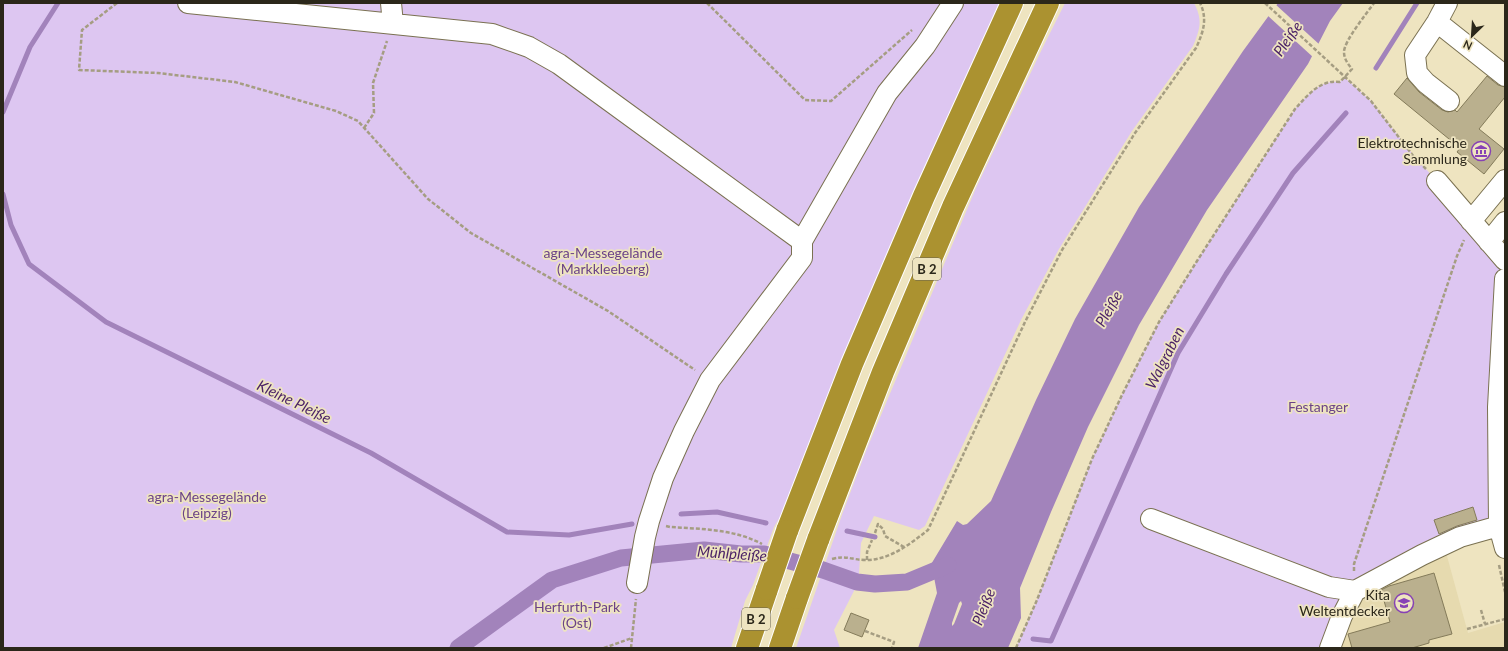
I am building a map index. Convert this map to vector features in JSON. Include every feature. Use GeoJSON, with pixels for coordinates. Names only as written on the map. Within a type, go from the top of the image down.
{"type":"FeatureCollection","features":[{"type":"Feature","properties":{"kind":"highway","name":"B 2"},"geometry":{"type":"LineString","coordinates":[[747,648],[787,531],[852,364],[924,196],[1012,3]]}},
{"type":"Feature","properties":{"kind":"highway","name":"B 2"},"geometry":{"type":"LineString","coordinates":[[780,648],[818,540],[883,372],[953,207],[1048,3]]}},
{"type":"Feature","properties":{"kind":"street"},"geometry":{"type":"LineString","coordinates":[[188,3],[492,34],[530,47],[559,64],[802,241]]}},
{"type":"Feature","properties":{"kind":"street"},"geometry":{"type":"LineString","coordinates":[[391,3],[393,24]]}},
{"type":"Feature","properties":{"kind":"street"},"geometry":{"type":"LineString","coordinates":[[638,578],[647,529],[663,478],[684,431],[710,380],[802,258],[802,241],[887,92],[925,46],[953,3]]}},
{"type":"Feature","properties":{"kind":"street"},"geometry":{"type":"LineString","coordinates":[[1447,3],[1437,22],[1415,55],[1417,73],[1426,83],[1448,101]]}},
{"type":"Feature","properties":{"kind":"street"},"geometry":{"type":"LineString","coordinates":[[1437,22],[1505,76]]}},
{"type":"Feature","properties":{"kind":"street"},"geometry":{"type":"LineString","coordinates":[[1471,221],[1505,180]]}},
{"type":"Feature","properties":{"kind":"street"},"geometry":{"type":"LineString","coordinates":[[1437,181],[1505,260]]}},
{"type":"Feature","properties":{"kind":"street"},"geometry":{"type":"LineString","coordinates":[[1490,242],[1505,222]]}},
{"type":"Feature","properties":{"kind":"street"},"geometry":{"type":"LineString","coordinates":[[1505,279],[1498,407],[1500,526],[1505,548]]}},
{"type":"Feature","properties":{"kind":"street"},"geometry":{"type":"LineString","coordinates":[[1151,519],[1329,587],[1355,591]]}},
{"type":"Feature","properties":{"kind":"street"},"geometry":{"type":"LineString","coordinates":[[1330,648],[1342,616],[1355,591],[1422,555],[1460,537],[1500,526]]}},
{"type":"Feature","properties":{"kind":"path"},"geometry":{"type":"LineString","coordinates":[[117,3],[82,30],[79,70],[158,73],[235,82],[336,111],[358,121],[428,198],[471,233],[608,310],[710,380]]}},
{"type":"Feature","properties":{"kind":"path"},"geometry":{"type":"LineString","coordinates":[[707,3],[805,100],[831,101],[914,29]]}},
{"type":"Feature","properties":{"kind":"path"},"geometry":{"type":"LineString","coordinates":[[828,561],[842,557],[867,560],[889,556],[928,530],[1024,322],[1062,250],[1135,133],[1196,48],[1202,36],[1205,23],[1203,9],[1200,3]]}},
{"type":"Feature","properties":{"kind":"path"},"geometry":{"type":"LineString","coordinates":[[1265,3],[1371,101],[1414,156],[1437,181]]}},
{"type":"Feature","properties":{"kind":"path"},"geometry":{"type":"LineString","coordinates":[[1016,648],[1040,593],[1092,459],[1159,322],[1196,261],[1295,109],[1311,91],[1326,82],[1340,82],[1352,69],[1346,61],[1344,51],[1350,36],[1374,3]]}},
{"type":"Feature","properties":{"kind":"path"},"geometry":{"type":"LineString","coordinates":[[364,128],[374,113],[373,83],[393,24]]}},
{"type":"Feature","properties":{"kind":"path"},"geometry":{"type":"LineString","coordinates":[[1355,591],[1354,564],[1457,256],[1471,221]]}},
{"type":"Feature","properties":{"kind":"path"},"geometry":{"type":"LineString","coordinates":[[875,533],[878,524],[883,529],[885,536],[904,547]]}},
{"type":"Feature","properties":{"kind":"path"},"geometry":{"type":"LineString","coordinates":[[647,529],[713,529],[755,540],[764,545]]}},
{"type":"Feature","properties":{"kind":"path"},"geometry":{"type":"LineString","coordinates":[[867,560],[867,552],[872,540]]}},
{"type":"Feature","properties":{"kind":"path"},"geometry":{"type":"LineString","coordinates":[[631,648],[638,578]]}},
{"type":"Feature","properties":{"kind":"path"},"geometry":{"type":"LineString","coordinates":[[1481,610],[1485,624]]}},
{"type":"Feature","properties":{"kind":"path"},"geometry":{"type":"LineString","coordinates":[[1467,629],[1505,619]]}},
{"type":"Feature","properties":{"kind":"path"},"geometry":{"type":"LineString","coordinates":[[865,631],[894,642],[892,648]]}},
{"type":"Feature","properties":{"kind":"path"},"geometry":{"type":"LineString","coordinates":[[604,648],[632,638]]}},
{"type":"Feature","properties":{"kind":"shaded area","name":"Kita Weltentdecker"},"geometry":{"type":"Polygon","coordinates":[[[1444,545],[1468,633],[1505,622],[1505,648],[1330,648],[1355,591],[1444,545]]]}},
{"type":"Feature","properties":{"kind":"green space","name":"agra-Messegelände (Markkleeberg)"},"geometry":{"type":"Polygon","coordinates":[[[3,3],[1000,3],[913,192],[859,319],[783,512],[774,527],[753,585],[745,601],[731,648],[3,648],[3,3]]]}},
{"type":"Feature","properties":{"kind":"green space"},"geometry":{"type":"Polygon","coordinates":[[[1065,3],[1194,3],[1199,14],[1200,24],[1193,46],[1132,131],[1059,249],[1021,320],[925,526],[919,530],[874,516],[861,543],[859,573],[855,589],[834,630],[840,648],[796,648],[843,512],[866,451],[976,188],[1065,3]]]}},
{"type":"Feature","properties":{"kind":"green space","name":"Festanger"},"geometry":{"type":"Polygon","coordinates":[[[1344,77],[1371,101],[1414,156],[1505,260],[1499,526],[1356,591],[1330,648],[1016,648],[1037,600],[1092,459],[1159,322],[1295,109],[1309,94],[1320,86],[1326,83],[1340,82],[1344,77]]]}},
{"type":"Feature","properties":{"kind":"water","name":"Pleiße"},"geometry":{"type":"Polygon","coordinates":[[[1278,3],[1343,3],[1330,21],[1308,64],[1207,210],[1139,325],[1088,427],[1020,588],[1021,618],[1008,648],[918,648],[937,593],[934,577],[930,579],[925,568],[930,566],[957,521],[963,525],[967,524],[991,501],[1036,400],[1075,319],[1139,207],[1243,51],[1278,3]],[[961,601],[959,603],[952,626],[954,624],[962,604],[961,601]]]}},
{"type":"Feature","properties":{"kind":"pier"},"geometry":{"type":"Polygon","coordinates":[[[1275,4],[1320,45],[1314,58],[1267,15],[1275,4]]]}},
{"type":"Feature","properties":{"kind":"building"},"geometry":{"type":"Polygon","coordinates":[[[1487,76],[1498,85],[1505,87],[1505,97],[1479,129],[1504,149],[1484,174],[1457,152],[1460,148],[1394,94],[1407,78],[1419,92],[1442,110],[1448,112],[1455,110],[1457,112],[1487,76]]]}},
{"type":"Feature","properties":{"kind":"building"},"geometry":{"type":"Polygon","coordinates":[[[1473,507],[1477,520],[1457,526],[1439,534],[1434,520],[1473,507]]]}},
{"type":"Feature","properties":{"kind":"building"},"geometry":{"type":"Polygon","coordinates":[[[1434,573],[1452,634],[1429,640],[1429,643],[1412,648],[1352,648],[1348,634],[1390,622],[1381,590],[1389,586],[1434,573]]]}},
{"type":"Feature","properties":{"kind":"building"},"geometry":{"type":"Polygon","coordinates":[[[851,613],[869,620],[862,637],[844,630],[851,613]]]}},
{"type":"Feature","properties":{"kind":"waterway","name":"Kleine Pleiße"},"geometry":{"type":"LineString","coordinates":[[3,112],[30,47],[58,3]]}},
{"type":"Feature","properties":{"kind":"waterway","name":"Walgraben"},"geometry":{"type":"LineString","coordinates":[[1376,68],[1417,3]]}},
{"type":"Feature","properties":{"kind":"waterway","name":"Walgraben"},"geometry":{"type":"LineString","coordinates":[[1033,639],[1051,641],[1178,353],[1226,274],[1293,173],[1346,113]]}},
{"type":"Feature","properties":{"kind":"waterway","name":"Kleine Pleiße"},"geometry":{"type":"LineString","coordinates":[[3,194],[11,225],[29,264],[106,322],[371,453],[507,532],[569,535],[632,524]]}},
{"type":"Feature","properties":{"kind":"waterway","name":"Kleine Pleiße"},"geometry":{"type":"LineString","coordinates":[[681,514],[717,512],[766,523]]}},
{"type":"Feature","properties":{"kind":"waterway","name":"Kleine Pleiße"},"geometry":{"type":"LineString","coordinates":[[847,531],[875,537]]}},
{"type":"Feature","properties":{"kind":"waterway","name":"Mühlpleiße"},"geometry":{"type":"LineString","coordinates":[[458,648],[552,580],[621,558],[704,550],[741,554],[764,554],[823,570],[857,582],[875,584],[907,582],[948,565]]}},
{"type":"Feature","properties":{"kind":"place","name":"Elektrotechnische Sammlung"},"geometry":{"type":"Point","coordinates":[1481,151]}},
{"type":"Feature","properties":{"kind":"place","name":"Kita Weltentdecker"},"geometry":{"type":"Point","coordinates":[1404,603]}},
{"type":"Feature","properties":{"kind":"park label","name":"agra-Messegelände (Leipzig)"},"geometry":{"type":"Point","coordinates":[207,506]}},
{"type":"Feature","properties":{"kind":"park label","name":"Herfurth-Park (Ost)"},"geometry":{"type":"Point","coordinates":[577,616]}}]}
